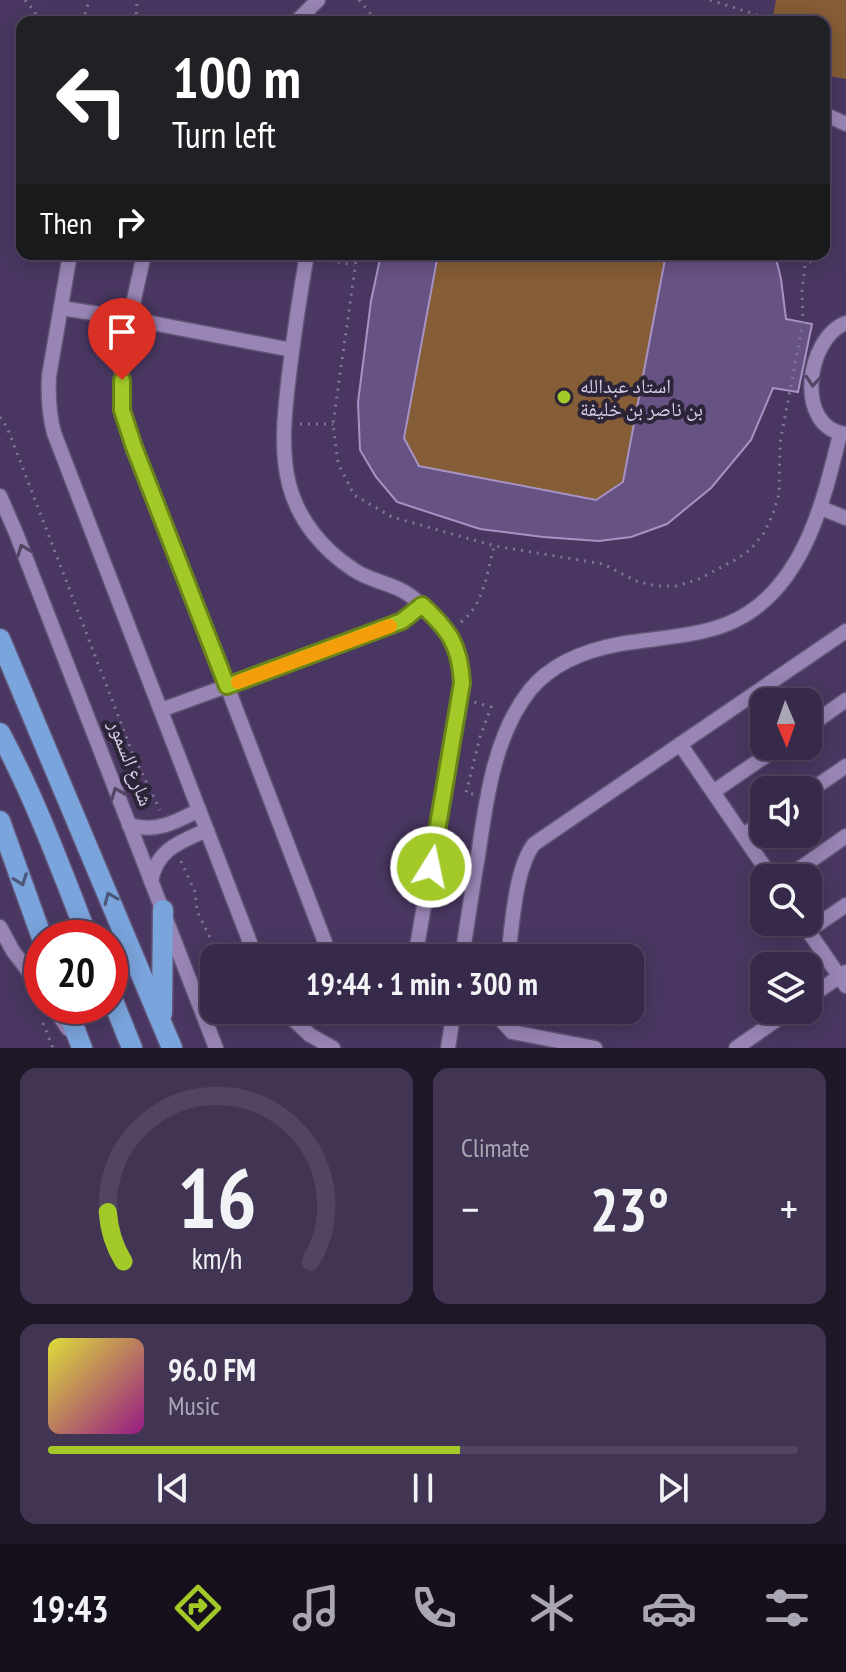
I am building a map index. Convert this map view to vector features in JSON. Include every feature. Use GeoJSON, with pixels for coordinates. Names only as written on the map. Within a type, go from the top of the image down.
{"type":"FeatureCollection","features":[{"type":"Feature","properties":{"kind":"main road"},"geometry":{"type":"LineString","coordinates":[[0,639],[172,1048]]}},
{"type":"Feature","properties":{"kind":"main road"},"geometry":{"type":"LineString","coordinates":[[0,733],[13,756],[81,920]]}},
{"type":"Feature","properties":{"kind":"main road"},"geometry":{"type":"LineString","coordinates":[[0,821],[36,920]]}},
{"type":"Feature","properties":{"kind":"main road"},"geometry":{"type":"LineString","coordinates":[[162,1021],[163,910]]}},
{"type":"Feature","properties":{"kind":"main road"},"geometry":{"type":"LineString","coordinates":[[73,1024],[81,1044]]}},
{"type":"Feature","properties":{"kind":"main road"},"geometry":{"type":"LineString","coordinates":[[122,1024],[132,1048]]}},
{"type":"Feature","properties":{"kind":"street"},"geometry":{"type":"LineString","coordinates":[[302,16],[318,0]]}},
{"type":"Feature","properties":{"kind":"street"},"geometry":{"type":"LineString","coordinates":[[69,260],[49,376],[49,415],[251,944]]}},
{"type":"Feature","properties":{"kind":"street"},"geometry":{"type":"LineString","coordinates":[[143,260],[122,380],[122,410],[326,944]]}},
{"type":"Feature","properties":{"kind":"street"},"geometry":{"type":"LineString","coordinates":[[306,260],[292,350],[285,425],[289,485],[310,530],[326,549],[355,571],[398,589],[422,605],[448,631],[459,659],[460,698],[417,944]]}},
{"type":"Feature","properties":{"kind":"street"},"geometry":{"type":"LineString","coordinates":[[61,308],[292,350]]}},
{"type":"Feature","properties":{"kind":"street"},"geometry":{"type":"LineString","coordinates":[[464,944],[488,797],[499,751],[513,718],[531,689],[548,672],[596,648],[697,632],[727,624],[755,610],[779,586],[792,567],[821,508],[843,434],[829,429],[814,410],[812,385],[816,360],[825,338],[832,330],[846,323]]}},
{"type":"Feature","properties":{"kind":"street","name":"شارع السمور"},"geometry":{"type":"LineString","coordinates":[[0,496],[216,1048]]}},
{"type":"Feature","properties":{"kind":"street"},"geometry":{"type":"LineString","coordinates":[[821,508],[846,518]]}},
{"type":"Feature","properties":{"kind":"street"},"geometry":{"type":"LineString","coordinates":[[161,710],[402,621],[422,605]]}},
{"type":"Feature","properties":{"kind":"street"},"geometry":{"type":"LineString","coordinates":[[510,944],[522,870],[534,844],[846,631]]}},
{"type":"Feature","properties":{"kind":"street"},"geometry":{"type":"LineString","coordinates":[[822,717],[846,700]]}},
{"type":"Feature","properties":{"kind":"street"},"geometry":{"type":"LineString","coordinates":[[680,744],[763,864]]}},
{"type":"Feature","properties":{"kind":"street"},"geometry":{"type":"LineString","coordinates":[[713,792],[760,760]]}},
{"type":"Feature","properties":{"kind":"street"},"geometry":{"type":"LineString","coordinates":[[822,782],[846,766]]}},
{"type":"Feature","properties":{"kind":"street"},"geometry":{"type":"LineString","coordinates":[[129,825],[148,828],[167,826],[199,810]]}},
{"type":"Feature","properties":{"kind":"street"},"geometry":{"type":"LineString","coordinates":[[151,882],[152,873],[161,857],[174,845],[207,830]]}},
{"type":"Feature","properties":{"kind":"street"},"geometry":{"type":"LineString","coordinates":[[743,835],[750,830]]}},
{"type":"Feature","properties":{"kind":"street"},"geometry":{"type":"LineString","coordinates":[[806,864],[846,836]]}},
{"type":"Feature","properties":{"kind":"street"},"geometry":{"type":"LineString","coordinates":[[822,917],[846,905]]}},
{"type":"Feature","properties":{"kind":"street"},"geometry":{"type":"LineString","coordinates":[[0,927],[24,965]]}},
{"type":"Feature","properties":{"kind":"street"},"geometry":{"type":"LineString","coordinates":[[812,936],[844,978],[822,990]]}},
{"type":"Feature","properties":{"kind":"street"},"geometry":{"type":"LineString","coordinates":[[66,1024],[81,1044]]}},
{"type":"Feature","properties":{"kind":"street"},"geometry":{"type":"LineString","coordinates":[[298,1024],[333,1048]]}},
{"type":"Feature","properties":{"kind":"street"},"geometry":{"type":"LineString","coordinates":[[448,1048],[452,1024]]}},
{"type":"Feature","properties":{"kind":"street"},"geometry":{"type":"LineString","coordinates":[[505,1024],[512,1032],[595,1048]]}},
{"type":"Feature","properties":{"kind":"street"},"geometry":{"type":"LineString","coordinates":[[736,1048],[771,1024]]}},
{"type":"Feature","properties":{"kind":"path"},"geometry":{"type":"LineString","coordinates":[[359,0],[373,16]]}},
{"type":"Feature","properties":{"kind":"path"},"geometry":{"type":"LineString","coordinates":[[710,0],[761,16]]}},
{"type":"Feature","properties":{"kind":"path"},"geometry":{"type":"LineString","coordinates":[[330,260],[354,265]]}},
{"type":"Feature","properties":{"kind":"path"},"geometry":{"type":"LineString","coordinates":[[355,260],[333,424],[338,463],[354,495],[392,517],[495,546],[603,564],[636,581],[656,586],[677,586],[699,579],[750,550],[764,533],[773,514],[779,494],[780,443],[803,322],[805,265],[812,260]]}},
{"type":"Feature","properties":{"kind":"path"},"geometry":{"type":"LineString","coordinates":[[0,417],[7,427],[131,748],[167,826]]}},
{"type":"Feature","properties":{"kind":"path"},"geometry":{"type":"LineString","coordinates":[[285,425],[333,424]]}},
{"type":"Feature","properties":{"kind":"path"},"geometry":{"type":"LineString","coordinates":[[448,631],[468,617],[477,604],[495,546]]}},
{"type":"Feature","properties":{"kind":"path"},"geometry":{"type":"LineString","coordinates":[[460,698],[491,707],[466,793],[488,797]]}},
{"type":"Feature","properties":{"kind":"path"},"geometry":{"type":"LineString","coordinates":[[174,845],[195,892],[197,911],[214,950],[212,956],[185,967]]}},
{"type":"Feature","properties":{"kind":"shaded area"},"geometry":{"type":"Polygon","coordinates":[[[776,0],[846,0],[846,79],[830,76],[830,16],[773,16],[776,0]]]}},
{"type":"Feature","properties":{"kind":"shaded area","name":"استاد عبدالله بن ناصر بن خليفة"},"geometry":{"type":"Polygon","coordinates":[[[380,260],[776,260],[786,318],[812,324],[798,392],[773,388],[751,440],[711,488],[667,524],[631,537],[599,541],[480,529],[397,502],[376,477],[360,450],[358,402],[371,301],[380,260]]]}},
{"type":"Feature","properties":{"kind":"building"},"geometry":{"type":"Polygon","coordinates":[[[380,260],[437,260],[404,438],[419,466],[596,500],[623,482],[665,260],[776,260],[786,319],[812,324],[798,392],[773,388],[751,440],[711,488],[667,524],[631,537],[599,541],[480,529],[397,502],[376,477],[360,450],[358,402],[371,301],[380,260]]]}},
{"type":"Feature","properties":{"kind":"slow traffic"},"geometry":{"type":"LineString","coordinates":[[238,682],[390,626]]}},
{"type":"Feature","properties":{"kind":"place","name":"استاد عبدالله بن ناصر بن خليفة"},"geometry":{"type":"Point","coordinates":[564,397]}},
{"type":"Feature","properties":{"kind":"route"},"geometry":{"type":"LineString","coordinates":[[122,380],[122,410],[134,447],[227,686],[402,621],[422,605],[448,631],[455,644],[462,683],[431,867]]}}]}
